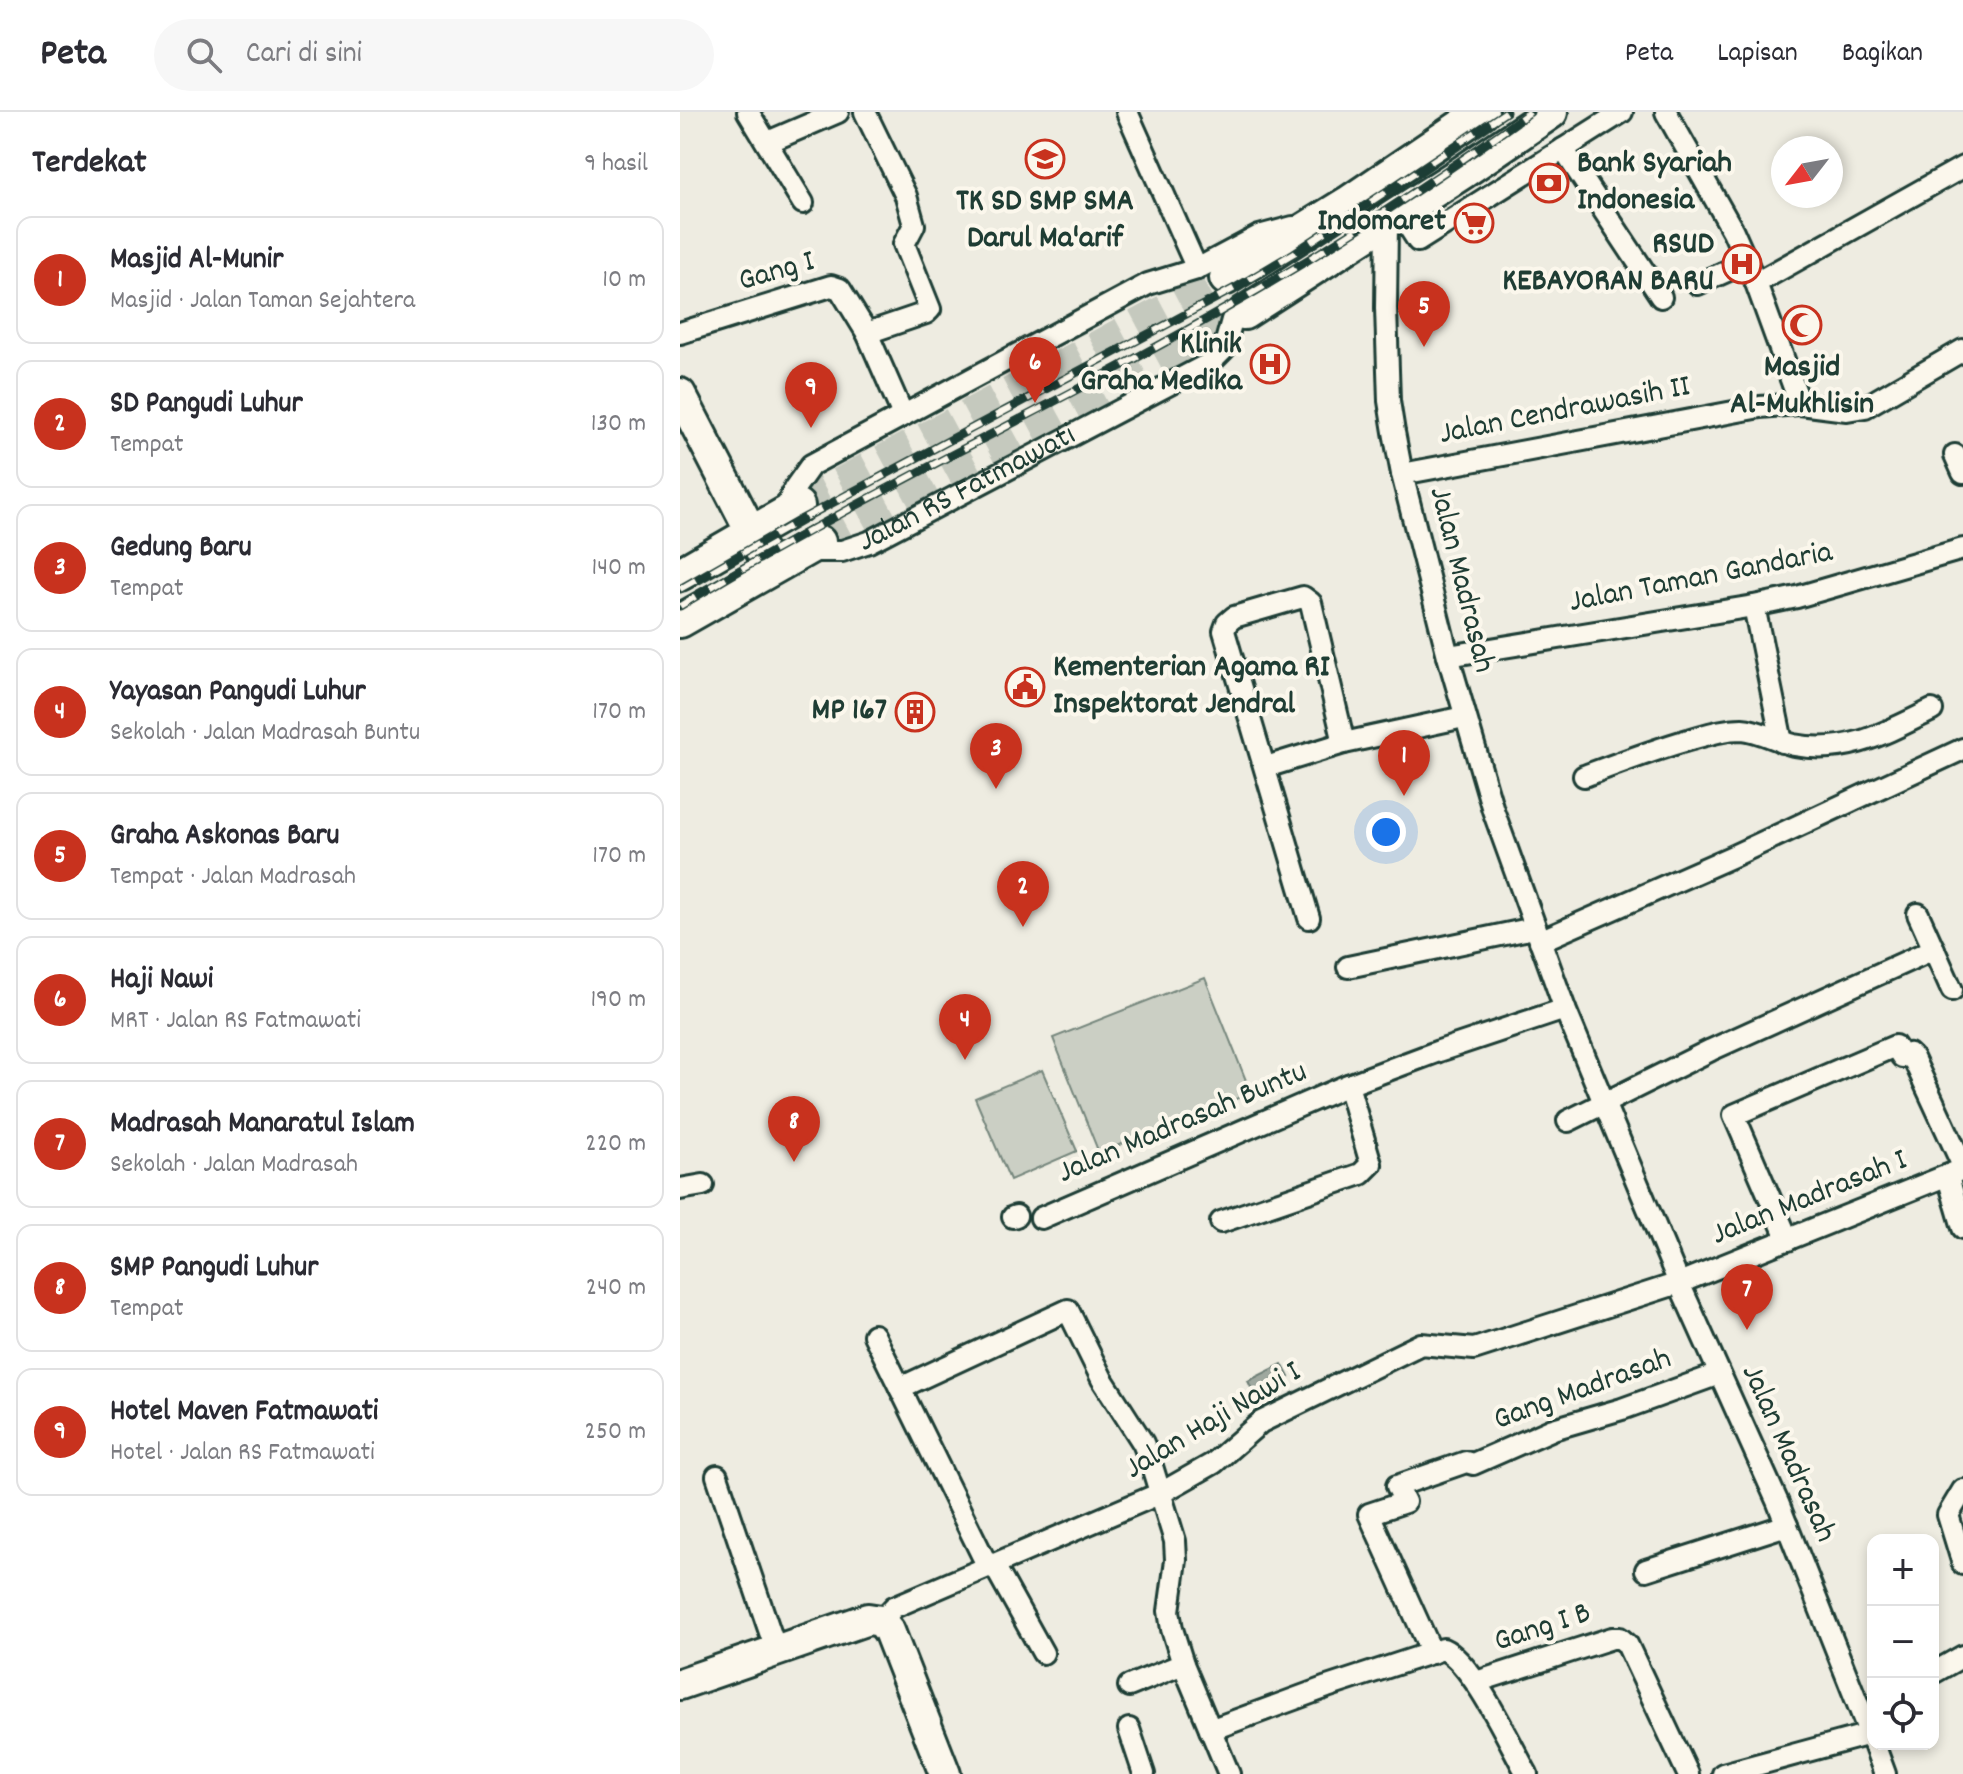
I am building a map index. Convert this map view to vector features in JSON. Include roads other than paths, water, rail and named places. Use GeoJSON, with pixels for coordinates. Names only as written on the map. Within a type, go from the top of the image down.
{"type":"FeatureCollection","features":[{"type":"Feature","properties":{"kind":"main road"},"geometry":{"type":"LineString","coordinates":[[1212,273],[1316,222],[1482,112]]}},
{"type":"Feature","properties":{"kind":"main road","name":"Jalan RS Fatmawati"},"geometry":{"type":"LineString","coordinates":[[1238,317],[1551,112]]}},
{"type":"Feature","properties":{"kind":"main road"},"geometry":{"type":"LineString","coordinates":[[680,574],[791,510]]}},
{"type":"Feature","properties":{"kind":"main road","name":"Jalan RS Fatmawati"},"geometry":{"type":"LineString","coordinates":[[680,621],[811,546]]}},
{"type":"Feature","properties":{"kind":"street"},"geometry":{"type":"LineString","coordinates":[[748,112],[803,203]]}},
{"type":"Feature","properties":{"kind":"street"},"geometry":{"type":"LineString","coordinates":[[768,142],[838,112]]}},
{"type":"Feature","properties":{"kind":"street"},"geometry":{"type":"LineString","coordinates":[[865,112],[906,196],[914,225],[904,244],[930,309],[867,333],[903,415]]}},
{"type":"Feature","properties":{"kind":"street"},"geometry":{"type":"LineString","coordinates":[[791,510],[801,477],[811,465],[1148,284],[1212,273],[1127,112]]}},
{"type":"Feature","properties":{"kind":"street"},"geometry":{"type":"LineString","coordinates":[[1393,218],[1418,241],[1622,112]]}},
{"type":"Feature","properties":{"kind":"street"},"geometry":{"type":"LineString","coordinates":[[1666,112],[1733,231],[1756,283],[1800,404]]}},
{"type":"Feature","properties":{"kind":"street"},"geometry":{"type":"LineString","coordinates":[[1563,149],[1661,297]]}},
{"type":"Feature","properties":{"kind":"street"},"geometry":{"type":"LineString","coordinates":[[1756,283],[1963,167]]}},
{"type":"Feature","properties":{"kind":"street","name":"Jalan Madrasah"},"geometry":{"type":"LineString","coordinates":[[1393,218],[1385,280],[1389,401],[1402,474],[1448,656],[1493,810],[1565,1009],[1679,1283],[1867,1707]]}},
{"type":"Feature","properties":{"kind":"street"},"geometry":{"type":"LineString","coordinates":[[1698,284],[1747,262]]}},
{"type":"Feature","properties":{"kind":"street","name":"Gang I"},"geometry":{"type":"LineString","coordinates":[[680,333],[831,286],[840,289],[867,333]]}},
{"type":"Feature","properties":{"kind":"street","name":"Jalan RS Fatmawati"},"geometry":{"type":"LineString","coordinates":[[811,546],[842,551],[869,542],[1210,363],[1224,349],[1238,317]]}},
{"type":"Feature","properties":{"kind":"street","name":"Jalan Cendrawasih II"},"geometry":{"type":"LineString","coordinates":[[1402,474],[1714,414],[1800,404],[1847,410],[1865,407],[1963,350]]}},
{"type":"Feature","properties":{"kind":"street"},"geometry":{"type":"LineString","coordinates":[[680,394],[770,568]]}},
{"type":"Feature","properties":{"kind":"street","name":"Jalan Taman Gandaria"},"geometry":{"type":"LineString","coordinates":[[1448,656],[1754,606],[1797,597],[1963,549]]}},
{"type":"Feature","properties":{"kind":"street"},"geometry":{"type":"LineString","coordinates":[[1309,918],[1224,631],[1227,623],[1234,617],[1303,597],[1308,599],[1344,743]]}},
{"type":"Feature","properties":{"kind":"street"},"geometry":{"type":"LineString","coordinates":[[1754,606],[1782,742]]}},
{"type":"Feature","properties":{"kind":"street"},"geometry":{"type":"LineString","coordinates":[[1584,776],[1643,753],[1724,730],[1745,729],[1782,742],[1817,749],[1838,747],[1875,739],[1932,710]]}},
{"type":"Feature","properties":{"kind":"street"},"geometry":{"type":"LineString","coordinates":[[1266,767],[1344,743],[1464,717]]}},
{"type":"Feature","properties":{"kind":"street"},"geometry":{"type":"LineString","coordinates":[[1348,967],[1537,934],[1744,851],[1963,749]]}},
{"type":"Feature","properties":{"kind":"street"},"geometry":{"type":"LineString","coordinates":[[1918,914],[1952,990]]}},
{"type":"Feature","properties":{"kind":"street"},"geometry":{"type":"LineString","coordinates":[[1568,1121],[1711,1050],[1934,949]]}},
{"type":"Feature","properties":{"kind":"street","name":"Jalan Madrasah Buntu"},"geometry":{"type":"LineString","coordinates":[[1041,1218],[1348,1085],[1565,1009]]}},
{"type":"Feature","properties":{"kind":"street"},"geometry":{"type":"LineString","coordinates":[[1788,1240],[1734,1115],[1895,1046],[1902,1057],[1909,1054],[1913,1058],[1958,1171],[1963,1228]]}},
{"type":"Feature","properties":{"kind":"street","name":"Jalan Madrasah Buntu"},"geometry":{"type":"LineString","coordinates":[[1221,1222],[1361,1174],[1369,1168],[1371,1164],[1348,1085]]}},
{"type":"Feature","properties":{"kind":"street","name":"Jalan Madrasah I"},"geometry":{"type":"LineString","coordinates":[[1679,1283],[1958,1171]]}},
{"type":"Feature","properties":{"kind":"street"},"geometry":{"type":"LineString","coordinates":[[680,1189],[703,1185]]}},
{"type":"Feature","properties":{"kind":"street","name":"Jalan Haji Nawi I"},"geometry":{"type":"LineString","coordinates":[[881,1621],[894,1607],[1161,1493],[1214,1463],[1261,1422],[1421,1344],[1474,1349],[1679,1283]]}},
{"type":"Feature","properties":{"kind":"street"},"geometry":{"type":"LineString","coordinates":[[900,1388],[1068,1310],[1102,1379],[1143,1443],[1161,1493],[1175,1541],[1176,1560],[1169,1611],[1183,1664],[1229,1774]]}},
{"type":"Feature","properties":{"kind":"street"},"geometry":{"type":"LineString","coordinates":[[874,1335],[991,1566],[1043,1653]]}},
{"type":"Feature","properties":{"kind":"street","name":"Gang Madrasah"},"geometry":{"type":"LineString","coordinates":[[1432,1653],[1369,1514],[1405,1502],[1397,1486],[1466,1462],[1473,1464],[1553,1429],[1622,1409],[1719,1374]]}},
{"type":"Feature","properties":{"kind":"street"},"geometry":{"type":"LineString","coordinates":[[717,1476],[776,1650]]}},
{"type":"Feature","properties":{"kind":"street"},"geometry":{"type":"LineString","coordinates":[[1963,1490],[1948,1515],[1949,1527],[1963,1564]]}},
{"type":"Feature","properties":{"kind":"street"},"geometry":{"type":"LineString","coordinates":[[1646,1570],[1787,1525]]}},
{"type":"Feature","properties":{"kind":"street"},"geometry":{"type":"LineString","coordinates":[[680,1684],[868,1619],[881,1621],[889,1631],[945,1774]]}},
{"type":"Feature","properties":{"kind":"street","name":"Gang I B"},"geometry":{"type":"LineString","coordinates":[[1476,1682],[1620,1638],[1627,1644],[1688,1774]]}},
{"type":"Feature","properties":{"kind":"street"},"geometry":{"type":"LineString","coordinates":[[1210,1730],[1327,1687],[1447,1650],[1476,1682],[1527,1774]]}},
{"type":"Feature","properties":{"kind":"street"},"geometry":{"type":"LineString","coordinates":[[1939,1670],[1963,1656]]}},
{"type":"Feature","properties":{"kind":"street"},"geometry":{"type":"LineString","coordinates":[[1129,1686],[1183,1664]]}},
{"type":"Feature","properties":{"kind":"street"},"geometry":{"type":"LineString","coordinates":[[1129,1729],[1144,1774]]}},
{"type":"Feature","properties":{"kind":"street"},"geometry":{"type":"LineString","coordinates":[[1723,1774],[1867,1741]]}},
{"type":"Feature","properties":{"kind":"street","name":"Jalan Madrasah"},"geometry":{"type":"LineString","coordinates":[[1876,1750],[1885,1774]]}},
{"type":"Feature","properties":{"kind":"tunnel"},"geometry":{"type":"LineString","coordinates":[[798,506],[1226,278]]}},
{"type":"Feature","properties":{"kind":"tunnel"},"geometry":{"type":"LineString","coordinates":[[819,542],[1244,313]]}},
{"type":"Feature","properties":{"kind":"railway"},"geometry":{"type":"LineString","coordinates":[[680,589],[802,519],[1235,288],[1294,253],[1506,112]]}},
{"type":"Feature","properties":{"kind":"railway"},"geometry":{"type":"LineString","coordinates":[[680,606],[819,526],[1242,299],[1388,209],[1530,112]]}},
{"type":"Feature","properties":{"kind":"place","name":"TK SD SMP SMA Darul Ma'arif"},"geometry":{"type":"Point","coordinates":[1045,159]}},
{"type":"Feature","properties":{"kind":"place","name":"Bank Syariah Indonesia"},"geometry":{"type":"Point","coordinates":[1549,183]}},
{"type":"Feature","properties":{"kind":"place","name":"Indomaret"},"geometry":{"type":"Point","coordinates":[1474,223]}},
{"type":"Feature","properties":{"kind":"place","name":"RSUD KEBAYORAN BARU"},"geometry":{"type":"Point","coordinates":[1742,264]}},
{"type":"Feature","properties":{"kind":"place","name":"Masjid Al-Mukhlisin"},"geometry":{"type":"Point","coordinates":[1802,325]}},
{"type":"Feature","properties":{"kind":"place","name":"Graha Askonas Baru"},"geometry":{"type":"Point","coordinates":[1424,347]}},
{"type":"Feature","properties":{"kind":"place","name":"Klinik Graha Medika"},"geometry":{"type":"Point","coordinates":[1270,364]}},
{"type":"Feature","properties":{"kind":"place","name":"Haji Nawi"},"geometry":{"type":"Point","coordinates":[1035,403]}},
{"type":"Feature","properties":{"kind":"place","name":"Hotel Maven Fatmawati"},"geometry":{"type":"Point","coordinates":[811,428]}},
{"type":"Feature","properties":{"kind":"place","name":"Kementerian Agama RI Inspektorat Jendral"},"geometry":{"type":"Point","coordinates":[1025,687]}},
{"type":"Feature","properties":{"kind":"place","name":"MP 167"},"geometry":{"type":"Point","coordinates":[915,712]}},
{"type":"Feature","properties":{"kind":"place","name":"Gedung Baru"},"geometry":{"type":"Point","coordinates":[996,789]}},
{"type":"Feature","properties":{"kind":"place","name":"Masjid Al-Munir"},"geometry":{"type":"Point","coordinates":[1404,796]}},
{"type":"Feature","properties":{"kind":"place","name":"SD Pangudi Luhur"},"geometry":{"type":"Point","coordinates":[1023,927]}},
{"type":"Feature","properties":{"kind":"place","name":"Yayasan Pangudi Luhur"},"geometry":{"type":"Point","coordinates":[965,1060]}},
{"type":"Feature","properties":{"kind":"place","name":"SMP Pangudi Luhur"},"geometry":{"type":"Point","coordinates":[794,1162]}},
{"type":"Feature","properties":{"kind":"place","name":"Madrasah Manaratul Islam"},"geometry":{"type":"Point","coordinates":[1747,1330]}}]}
